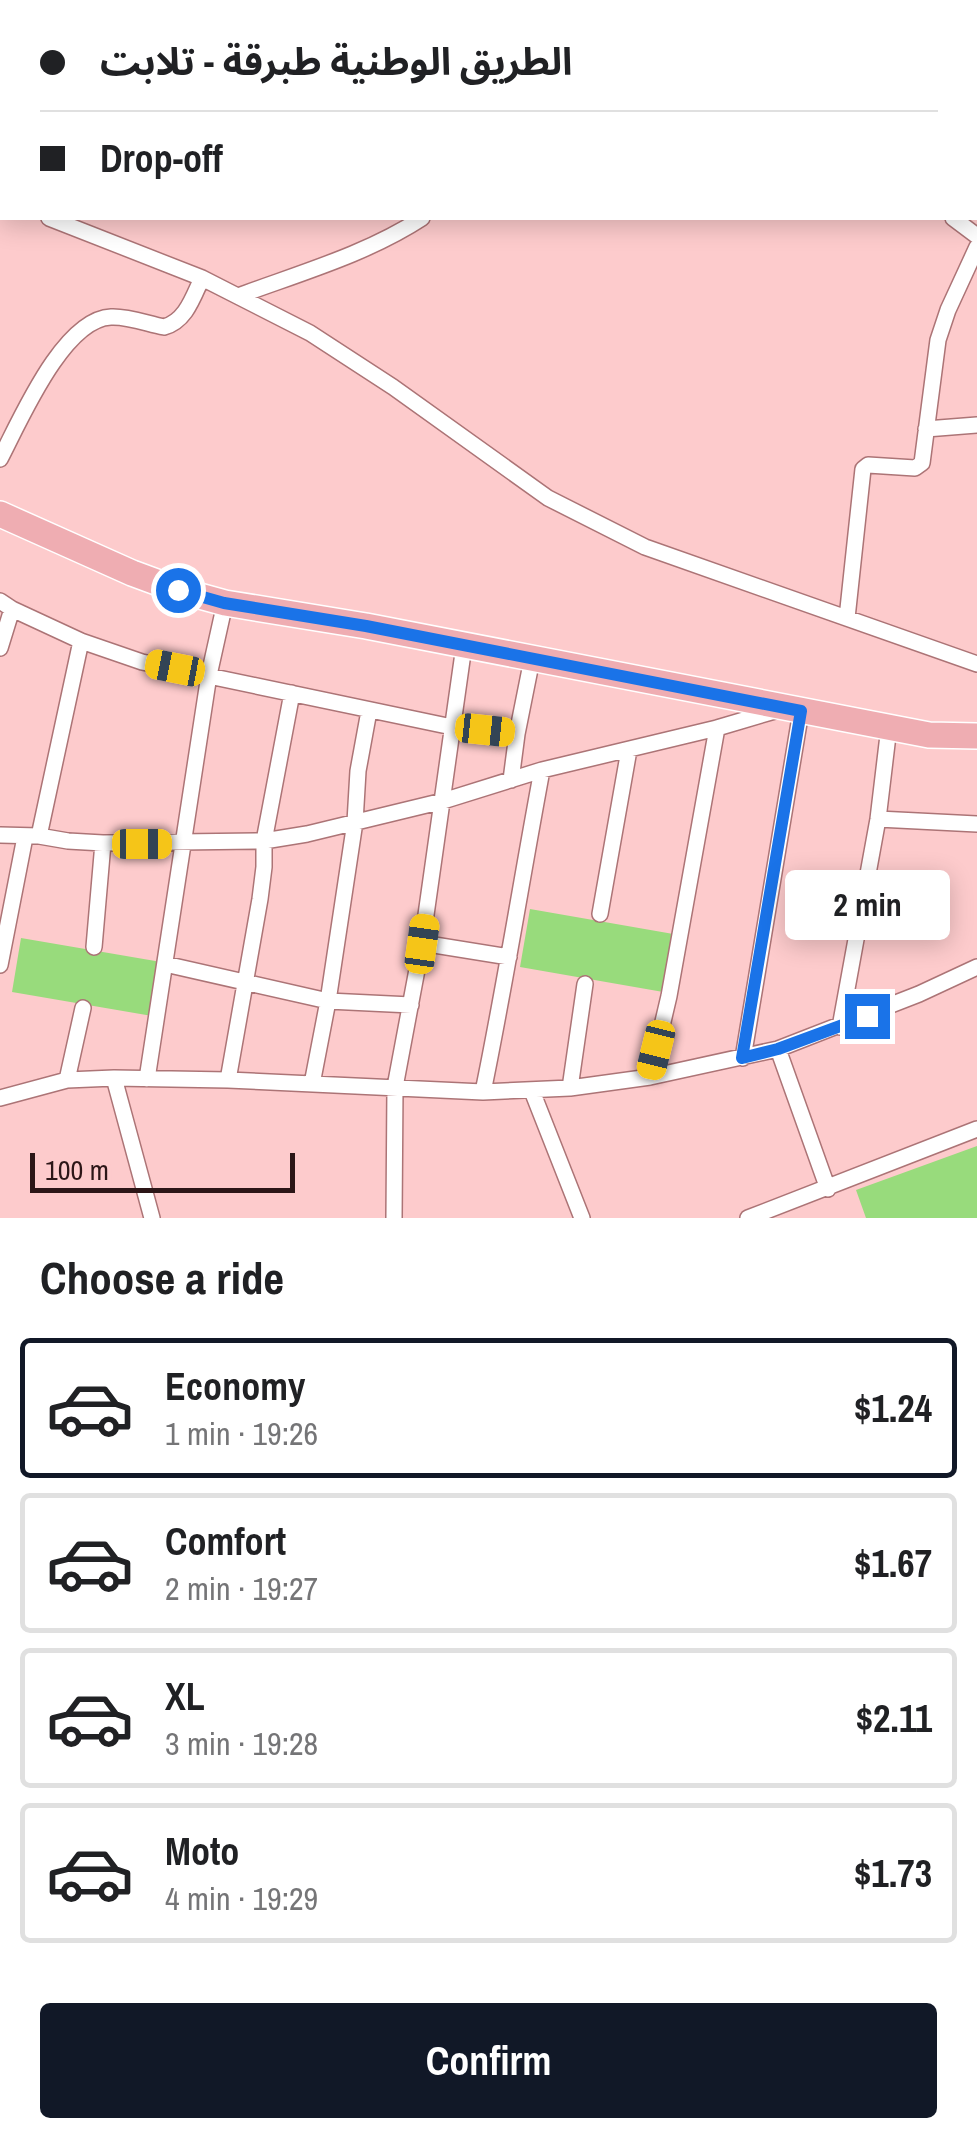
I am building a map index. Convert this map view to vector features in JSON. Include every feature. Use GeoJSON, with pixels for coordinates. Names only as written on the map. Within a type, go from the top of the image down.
{"type":"FeatureCollection","features":[{"type":"Feature","properties":{"kind":"main road"},"geometry":{"type":"LineString","coordinates":[[0,514],[132,573],[224,603],[366,626],[929,736],[977,736]]}},
{"type":"Feature","properties":{"kind":"street"},"geometry":{"type":"LineString","coordinates":[[54,220],[202,278],[310,333],[548,498],[645,547],[977,664]]}},
{"type":"Feature","properties":{"kind":"street"},"geometry":{"type":"LineString","coordinates":[[238,296],[336,260],[419,220]]}},
{"type":"Feature","properties":{"kind":"street"},"geometry":{"type":"LineString","coordinates":[[956,220],[977,236]]}},
{"type":"Feature","properties":{"kind":"street"},"geometry":{"type":"LineString","coordinates":[[846,618],[863,469],[868,465],[919,467],[938,340],[977,247]]}},
{"type":"Feature","properties":{"kind":"street"},"geometry":{"type":"LineString","coordinates":[[0,459],[38,386],[68,340],[87,325],[112,316],[164,327],[172,325],[184,314],[202,278]]}},
{"type":"Feature","properties":{"kind":"street"},"geometry":{"type":"LineString","coordinates":[[926,429],[977,425]]}},
{"type":"Feature","properties":{"kind":"street"},"geometry":{"type":"LineString","coordinates":[[148,1079],[209,674],[224,603]]}},
{"type":"Feature","properties":{"kind":"street"},"geometry":{"type":"LineString","coordinates":[[0,648],[6,605],[81,641],[142,662],[368,711],[517,734]]}},
{"type":"Feature","properties":{"kind":"street"},"geometry":{"type":"LineString","coordinates":[[0,965],[81,641]]}},
{"type":"Feature","properties":{"kind":"street"},"geometry":{"type":"LineString","coordinates":[[394,1218],[395,1087],[422,944],[464,646]]}},
{"type":"Feature","properties":{"kind":"street"},"geometry":{"type":"LineString","coordinates":[[511,780],[532,659]]}},
{"type":"Feature","properties":{"kind":"street"},"geometry":{"type":"LineString","coordinates":[[228,1080],[260,899],[264,842],[292,692]]}},
{"type":"Feature","properties":{"kind":"street"},"geometry":{"type":"LineString","coordinates":[[0,835],[104,843],[264,842],[443,802],[542,770],[792,710],[742,1058]]}},
{"type":"Feature","properties":{"kind":"street"},"geometry":{"type":"LineString","coordinates":[[312,1084],[328,1001],[368,711]]}},
{"type":"Feature","properties":{"kind":"street"},"geometry":{"type":"LineString","coordinates":[[650,1077],[669,996],[717,728]]}},
{"type":"Feature","properties":{"kind":"street"},"geometry":{"type":"LineString","coordinates":[[840,1026],[878,818],[889,728]]}},
{"type":"Feature","properties":{"kind":"street"},"geometry":{"type":"LineString","coordinates":[[600,914],[629,750]]}},
{"type":"Feature","properties":{"kind":"street"},"geometry":{"type":"LineString","coordinates":[[484,1092],[542,770]]}},
{"type":"Feature","properties":{"kind":"street"},"geometry":{"type":"LineString","coordinates":[[878,818],[977,824]]}},
{"type":"Feature","properties":{"kind":"street"},"geometry":{"type":"LineString","coordinates":[[94,947],[104,843]]}},
{"type":"Feature","properties":{"kind":"street"},"geometry":{"type":"LineString","coordinates":[[422,944],[509,958]]}},
{"type":"Feature","properties":{"kind":"street"},"geometry":{"type":"LineString","coordinates":[[165,964],[328,1001],[411,1005]]}},
{"type":"Feature","properties":{"kind":"street"},"geometry":{"type":"LineString","coordinates":[[0,1098],[66,1080],[114,1078],[484,1092],[570,1088],[650,1077],[778,1049],[977,967]]}},
{"type":"Feature","properties":{"kind":"street"},"geometry":{"type":"LineString","coordinates":[[570,1088],[586,984]]}},
{"type":"Feature","properties":{"kind":"street"},"geometry":{"type":"LineString","coordinates":[[66,1080],[83,1008]]}},
{"type":"Feature","properties":{"kind":"street"},"geometry":{"type":"LineString","coordinates":[[778,1049],[828,1188]]}},
{"type":"Feature","properties":{"kind":"street"},"geometry":{"type":"LineString","coordinates":[[114,1078],[152,1218]]}},
{"type":"Feature","properties":{"kind":"street"},"geometry":{"type":"LineString","coordinates":[[532,1091],[582,1218]]}},
{"type":"Feature","properties":{"kind":"street"},"geometry":{"type":"LineString","coordinates":[[748,1218],[977,1129]]}},
{"type":"Feature","properties":{"kind":"green space"},"geometry":{"type":"Polygon","coordinates":[[[530,909],[679,935],[669,993],[520,967],[530,909]]]}},
{"type":"Feature","properties":{"kind":"green space"},"geometry":{"type":"Polygon","coordinates":[[[21,938],[167,963],[158,1017],[12,992],[21,938]]]}},
{"type":"Feature","properties":{"kind":"green space"},"geometry":{"type":"Polygon","coordinates":[[[977,1146],[977,1218],[866,1218],[856,1190],[977,1146]]]}},
{"type":"Feature","properties":{"kind":"route"},"geometry":{"type":"LineString","coordinates":[[178,590],[224,603],[366,626],[801,711],[742,1058],[867,1016]]}}]}
